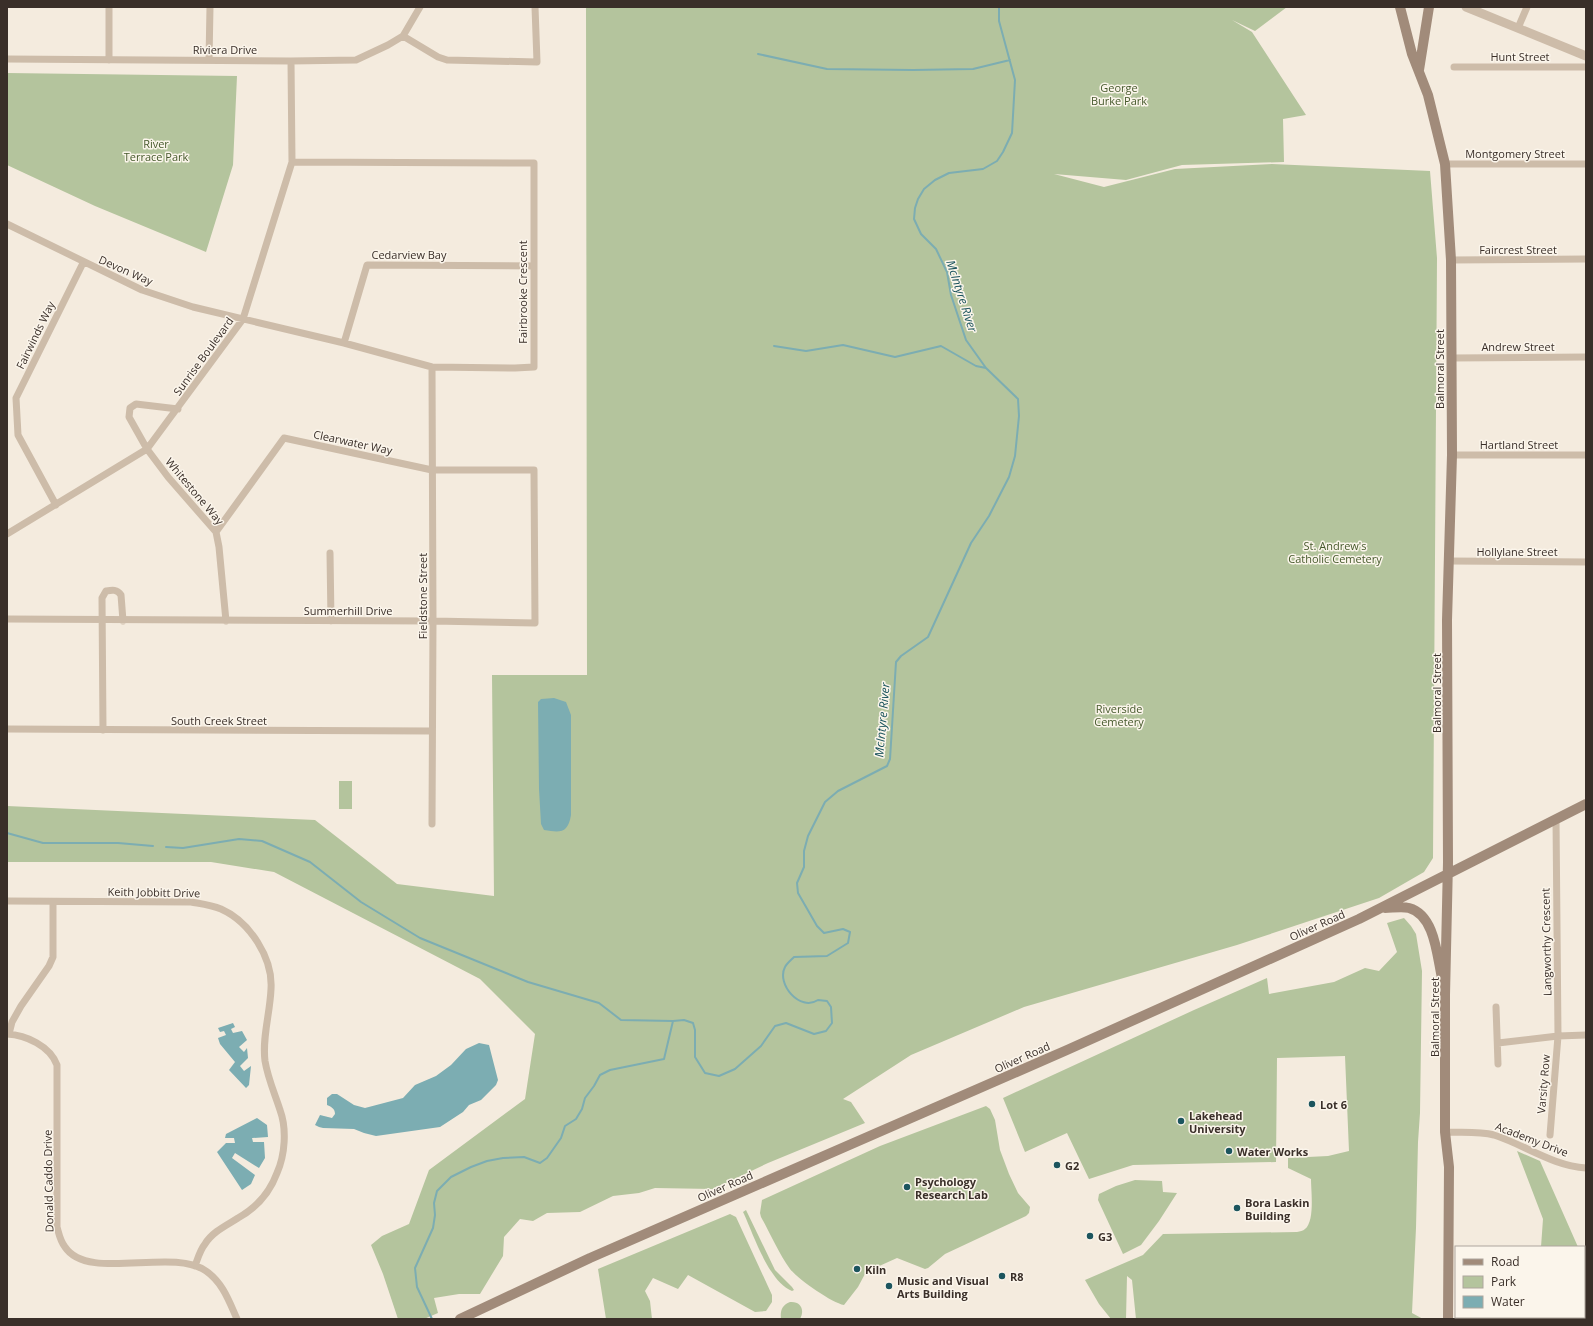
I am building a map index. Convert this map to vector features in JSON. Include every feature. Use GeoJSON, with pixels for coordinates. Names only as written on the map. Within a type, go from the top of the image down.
{"type":"FeatureCollection","features":[{"type":"Feature","properties":{"kind":"main road","name":"Balmoral Street"},"geometry":{"type":"LineString","coordinates":[[1400,7],[1412,54],[1428,95],[1444,164],[1451,260],[1452,455],[1449,561],[1445,1132],[1449,1167],[1448,1319]]}},
{"type":"Feature","properties":{"kind":"main road"},"geometry":{"type":"LineString","coordinates":[[1419,70],[1429,7]]}},
{"type":"Feature","properties":{"kind":"main road","name":"Oliver Road"},"geometry":{"type":"LineString","coordinates":[[460,1319],[590,1258],[1067,1050],[1383,908],[1586,804]]}},
{"type":"Feature","properties":{"kind":"main road"},"geometry":{"type":"LineString","coordinates":[[1383,908],[1409,908],[1419,913],[1426,919],[1431,928],[1446,995]]}},
{"type":"Feature","properties":{"kind":"street"},"geometry":{"type":"LineString","coordinates":[[109,7],[109,60]]}},
{"type":"Feature","properties":{"kind":"street"},"geometry":{"type":"LineString","coordinates":[[210,7],[210,60]]}},
{"type":"Feature","properties":{"kind":"street","name":"Riviera Drive"},"geometry":{"type":"LineString","coordinates":[[7,59],[356,60],[403,36],[420,7]]}},
{"type":"Feature","properties":{"kind":"street"},"geometry":{"type":"LineString","coordinates":[[403,36],[438,57],[447,60],[537,62],[535,7]]}},
{"type":"Feature","properties":{"kind":"street"},"geometry":{"type":"LineString","coordinates":[[1466,7],[1586,56]]}},
{"type":"Feature","properties":{"kind":"street"},"geometry":{"type":"LineString","coordinates":[[1518,28],[1527,7]]}},
{"type":"Feature","properties":{"kind":"street","name":"Sunrise Boulevard"},"geometry":{"type":"LineString","coordinates":[[7,534],[147,449],[243,319],[292,162],[291,61]]}},
{"type":"Feature","properties":{"kind":"street","name":"Hunt Street"},"geometry":{"type":"LineString","coordinates":[[1454,67],[1586,67]]}},
{"type":"Feature","properties":{"kind":"street","name":"Fairbrooke Crescent"},"geometry":{"type":"LineString","coordinates":[[243,319],[344,343],[432,367],[515,368],[534,366],[534,163],[292,162]]}},
{"type":"Feature","properties":{"kind":"street","name":"Montgomery Street"},"geometry":{"type":"LineString","coordinates":[[1444,164],[1586,164]]}},
{"type":"Feature","properties":{"kind":"street","name":"Devon Way"},"geometry":{"type":"LineString","coordinates":[[7,224],[83,263],[142,290],[193,307],[243,319]]}},
{"type":"Feature","properties":{"kind":"street","name":"Faircrest Street"},"geometry":{"type":"LineString","coordinates":[[1451,260],[1586,259]]}},
{"type":"Feature","properties":{"kind":"street","name":"Fairwinds Way"},"geometry":{"type":"LineString","coordinates":[[56,505],[18,435],[16,398],[83,263]]}},
{"type":"Feature","properties":{"kind":"street","name":"Cedarview Bay"},"geometry":{"type":"LineString","coordinates":[[344,343],[367,265],[533,266]]}},
{"type":"Feature","properties":{"kind":"street","name":"Andrew Street"},"geometry":{"type":"LineString","coordinates":[[1451,358],[1586,357]]}},
{"type":"Feature","properties":{"kind":"street","name":"Fieldstone Street"},"geometry":{"type":"LineString","coordinates":[[432,367],[432,824]]}},
{"type":"Feature","properties":{"kind":"street","name":"Whitestone Way"},"geometry":{"type":"LineString","coordinates":[[178,409],[136,404],[130,408],[129,417],[147,449],[216,532],[219,547],[226,621]]}},
{"type":"Feature","properties":{"kind":"street","name":"Clearwater Way"},"geometry":{"type":"LineString","coordinates":[[216,532],[284,438],[432,470],[534,470]]}},
{"type":"Feature","properties":{"kind":"street","name":"Hartland Street"},"geometry":{"type":"LineString","coordinates":[[1452,455],[1586,455]]}},
{"type":"Feature","properties":{"kind":"street","name":"Summerhill Drive"},"geometry":{"type":"LineString","coordinates":[[7,619],[433,621],[535,623],[534,470]]}},
{"type":"Feature","properties":{"kind":"street"},"geometry":{"type":"LineString","coordinates":[[330,553],[331,621]]}},
{"type":"Feature","properties":{"kind":"street","name":"Hollylane Street"},"geometry":{"type":"LineString","coordinates":[[1449,561],[1586,562]]}},
{"type":"Feature","properties":{"kind":"street"},"geometry":{"type":"LineString","coordinates":[[103,730],[102,598],[104,592],[110,590],[119,592],[122,595],[122,620]]}},
{"type":"Feature","properties":{"kind":"street","name":"South Creek Street"},"geometry":{"type":"LineString","coordinates":[[7,729],[432,731]]}},
{"type":"Feature","properties":{"kind":"street","name":"Langworthy Crescent"},"geometry":{"type":"LineString","coordinates":[[1556,820],[1558,1036]]}},
{"type":"Feature","properties":{"kind":"street","name":"Keith Jobbitt Drive"},"geometry":{"type":"LineString","coordinates":[[7,901],[191,902],[208,905],[222,910],[241,923],[260,945],[272,981],[270,1008],[264,1044],[268,1076],[282,1118],[282,1157],[277,1173],[268,1190],[258,1203],[246,1213],[217,1232],[205,1243],[195,1266]]}},
{"type":"Feature","properties":{"kind":"street"},"geometry":{"type":"LineString","coordinates":[[8,1034],[12,1022],[21,1006],[49,966],[53,957],[53,902]]}},
{"type":"Feature","properties":{"kind":"street"},"geometry":{"type":"LineString","coordinates":[[1496,1007],[1498,1064]]}},
{"type":"Feature","properties":{"kind":"street","name":"Donald Caddo Drive"},"geometry":{"type":"LineString","coordinates":[[8,1034],[25,1037],[40,1045],[55,1059],[57,1066],[57,1227],[65,1248],[73,1255],[91,1262],[178,1262],[205,1270],[223,1288],[237,1319]]}},
{"type":"Feature","properties":{"kind":"street"},"geometry":{"type":"LineString","coordinates":[[1498,1042],[1558,1036],[1586,1035]]}},
{"type":"Feature","properties":{"kind":"street","name":"Varsity Row"},"geometry":{"type":"LineString","coordinates":[[1550,1135],[1558,1036]]}},
{"type":"Feature","properties":{"kind":"street","name":"Academy Drive"},"geometry":{"type":"LineString","coordinates":[[1445,1132],[1492,1135],[1513,1142],[1548,1159],[1586,1168]]}},
{"type":"Feature","properties":{"kind":"green space"},"geometry":{"type":"Polygon","coordinates":[[[586,7],[1287,7],[1255,31],[1232,20],[1252,32],[1306,115],[1283,119],[1284,162],[1182,165],[1126,180],[1054,174],[1104,187],[1175,169],[1272,164],[1430,171],[1437,258],[1433,858],[1424,872],[1379,898],[1237,945],[1024,1007],[911,1055],[843,1099],[851,1102],[865,1123],[768,1163],[713,1189],[655,1188],[639,1193],[613,1196],[580,1212],[547,1213],[533,1221],[520,1219],[504,1237],[503,1256],[480,1294],[459,1294],[434,1298],[438,1313],[424,1319],[398,1319],[383,1274],[371,1245],[382,1236],[409,1224],[429,1170],[525,1099],[535,1034],[480,979],[274,872],[211,862],[7,862],[7,806],[315,820],[397,884],[494,896],[492,675],[587,675],[586,7]]]}},
{"type":"Feature","properties":{"kind":"green space","name":"River Terrace Park"},"geometry":{"type":"Polygon","coordinates":[[[7,73],[237,76],[233,165],[206,252],[95,206],[7,165],[7,73]]]}},
{"type":"Feature","properties":{"kind":"green space"},"geometry":{"type":"Polygon","coordinates":[[[339,781],[352,781],[352,809],[339,809],[339,781]]]}},
{"type":"Feature","properties":{"kind":"green space"},"geometry":{"type":"Polygon","coordinates":[[[1404,918],[1416,934],[1422,971],[1420,1113],[1412,1313],[1423,1319],[1136,1319],[1132,1280],[1127,1276],[1126,1319],[1111,1319],[1099,1304],[1085,1280],[1143,1255],[1163,1234],[1297,1232],[1305,1229],[1310,1220],[1311,1213],[1311,1179],[1288,1168],[1288,1158],[1328,1156],[1349,1151],[1345,1056],[1277,1058],[1276,1162],[1133,1165],[1089,1179],[1067,1133],[1025,1152],[1003,1098],[1267,978],[1269,994],[1334,982],[1365,968],[1379,971],[1397,952],[1387,923],[1404,918]]]}},
{"type":"Feature","properties":{"kind":"green space"},"geometry":{"type":"Polygon","coordinates":[[[986,1106],[990,1109],[995,1120],[1000,1150],[1009,1174],[1018,1193],[1030,1207],[1029,1213],[1026,1216],[945,1254],[928,1268],[925,1269],[897,1258],[866,1272],[858,1287],[844,1305],[832,1300],[816,1290],[800,1279],[790,1269],[778,1250],[761,1217],[760,1213],[762,1200],[880,1146],[986,1106]]]}},
{"type":"Feature","properties":{"kind":"green space"},"geometry":{"type":"Polygon","coordinates":[[[1517,1151],[1540,1161],[1578,1246],[1541,1246],[1543,1219],[1517,1151]]]}},
{"type":"Feature","properties":{"kind":"green space"},"geometry":{"type":"Polygon","coordinates":[[[1135,1180],[1162,1181],[1163,1192],[1177,1193],[1141,1245],[1123,1254],[1098,1200],[1099,1194],[1116,1186],[1135,1180]]]}},
{"type":"Feature","properties":{"kind":"green space"},"geometry":{"type":"Polygon","coordinates":[[[746,1210],[775,1270],[794,1290],[792,1291],[784,1286],[769,1268],[743,1212],[746,1210]]]}},
{"type":"Feature","properties":{"kind":"green space"},"geometry":{"type":"Polygon","coordinates":[[[730,1214],[736,1217],[772,1295],[772,1302],[766,1311],[755,1312],[688,1275],[678,1289],[653,1278],[645,1291],[650,1301],[652,1319],[606,1319],[598,1269],[730,1214]]]}},
{"type":"Feature","properties":{"kind":"green space"},"geometry":{"type":"Polygon","coordinates":[[[1585,1260],[1586,1261],[1585,1318],[1585,1260]]]}},
{"type":"Feature","properties":{"kind":"green space"},"geometry":{"type":"Polygon","coordinates":[[[790,1302],[797,1303],[801,1307],[802,1312],[800,1319],[781,1319],[782,1309],[790,1302]]]}},
{"type":"Feature","properties":{"kind":"green space"},"geometry":{"type":"Polygon","coordinates":[[[1464,1318],[1584,1318],[1582,1319],[1464,1318]]]}},
{"type":"Feature","properties":{"kind":"water"},"geometry":{"type":"Polygon","coordinates":[[[554,698],[566,702],[571,715],[571,815],[570,821],[566,828],[559,831],[544,830],[541,824],[539,789],[538,702],[541,699],[554,698]]]}},
{"type":"Feature","properties":{"kind":"water"},"geometry":{"type":"Polygon","coordinates":[[[233,1023],[235,1027],[231,1029],[233,1033],[242,1031],[247,1040],[239,1047],[244,1052],[247,1048],[248,1058],[240,1066],[244,1071],[251,1066],[249,1085],[246,1088],[229,1070],[235,1062],[220,1044],[218,1038],[226,1035],[224,1031],[220,1032],[218,1028],[233,1023]]]}},
{"type":"Feature","properties":{"kind":"water"},"geometry":{"type":"Polygon","coordinates":[[[479,1043],[489,1045],[498,1080],[496,1085],[481,1100],[469,1105],[463,1112],[440,1127],[376,1136],[354,1129],[323,1128],[315,1125],[320,1115],[332,1118],[335,1114],[333,1108],[327,1105],[327,1098],[332,1094],[337,1094],[354,1105],[365,1108],[403,1098],[415,1085],[436,1076],[451,1065],[466,1049],[479,1043]]]}},
{"type":"Feature","properties":{"kind":"water"},"geometry":{"type":"Polygon","coordinates":[[[257,1118],[267,1125],[268,1137],[252,1138],[253,1142],[264,1142],[265,1158],[259,1168],[235,1153],[232,1158],[255,1175],[251,1184],[242,1190],[217,1152],[226,1143],[235,1143],[234,1138],[225,1138],[226,1134],[257,1118]]]}},
{"type":"Feature","properties":{"kind":"waterway","name":"McIntyre River"},"geometry":{"type":"LineString","coordinates":[[166,847],[183,848],[239,839],[262,841],[310,862],[361,902],[420,938],[528,982],[599,1003],[621,1020],[684,1020],[693,1023],[695,1030],[695,1057],[705,1073],[719,1076],[735,1069],[761,1046],[775,1026],[786,1023],[814,1034],[826,1031],[832,1023],[831,1007],[827,1001],[818,1000],[811,1003],[797,999],[787,988],[783,974],[785,967],[794,957],[827,956],[848,943],[850,932],[843,929],[824,933],[817,926],[798,893],[797,883],[804,867],[804,851],[808,836],[825,802],[838,791],[887,766],[890,759],[896,662],[901,656],[928,637],[971,543],[989,516],[1009,477],[1015,456],[1019,416],[1018,399],[986,368],[966,340],[951,295],[947,272],[936,249],[921,234],[914,219],[915,208],[924,189],[935,180],[949,173],[983,169],[997,161],[1012,133],[1015,80],[999,21],[999,7]]}},
{"type":"Feature","properties":{"kind":"waterway"},"geometry":{"type":"LineString","coordinates":[[758,54],[827,69],[973,69],[1010,60]]}},
{"type":"Feature","properties":{"kind":"waterway"},"geometry":{"type":"LineString","coordinates":[[774,346],[806,351],[843,345],[895,357],[941,346],[976,366],[986,368]]}},
{"type":"Feature","properties":{"kind":"waterway"},"geometry":{"type":"LineString","coordinates":[[7,833],[43,843],[118,843],[153,846]]}},
{"type":"Feature","properties":{"kind":"waterway","name":"McIntyre River"},"geometry":{"type":"LineString","coordinates":[[432,1319],[417,1287],[415,1268],[433,1228],[435,1215],[434,1203],[437,1191],[451,1177],[487,1161],[503,1158],[524,1157],[540,1163],[547,1158],[561,1138],[565,1126],[576,1119],[582,1109],[585,1098],[600,1075],[610,1070],[664,1059],[673,1021]]}},
{"type":"Feature","properties":{"kind":"place","name":"Lot 6"},"geometry":{"type":"Point","coordinates":[1312,1104]}},
{"type":"Feature","properties":{"kind":"place","name":"Lakehead University"},"geometry":{"type":"Point","coordinates":[1181,1121]}},
{"type":"Feature","properties":{"kind":"place","name":"Water Works"},"geometry":{"type":"Point","coordinates":[1229,1151]}},
{"type":"Feature","properties":{"kind":"place","name":"G2"},"geometry":{"type":"Point","coordinates":[1057,1165]}},
{"type":"Feature","properties":{"kind":"place","name":"Psychology Research Lab"},"geometry":{"type":"Point","coordinates":[907,1187]}},
{"type":"Feature","properties":{"kind":"place","name":"Bora Laskin Building"},"geometry":{"type":"Point","coordinates":[1237,1208]}},
{"type":"Feature","properties":{"kind":"place","name":"G3"},"geometry":{"type":"Point","coordinates":[1090,1236]}},
{"type":"Feature","properties":{"kind":"place","name":"Kiln"},"geometry":{"type":"Point","coordinates":[857,1269]}},
{"type":"Feature","properties":{"kind":"place","name":"R8"},"geometry":{"type":"Point","coordinates":[1002,1276]}},
{"type":"Feature","properties":{"kind":"place","name":"Music and Visual Arts Building"},"geometry":{"type":"Point","coordinates":[889,1286]}},
{"type":"Feature","properties":{"kind":"park label","name":"George Burke Park"},"geometry":{"type":"Point","coordinates":[1119,93]}},
{"type":"Feature","properties":{"kind":"park label","name":"St. Andrew's Catholic Cemetery"},"geometry":{"type":"Point","coordinates":[1335,551]}},
{"type":"Feature","properties":{"kind":"park label","name":"Riverside Cemetery"},"geometry":{"type":"Point","coordinates":[1119,714]}}]}
